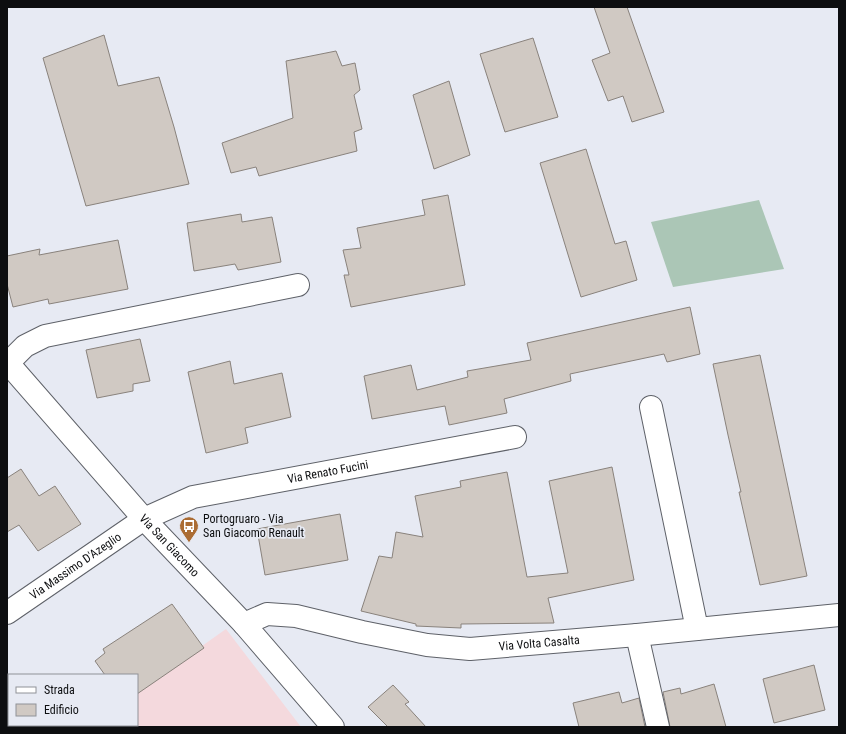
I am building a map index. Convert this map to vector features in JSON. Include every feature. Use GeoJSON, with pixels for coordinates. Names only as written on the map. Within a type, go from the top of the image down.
{"type":"FeatureCollection","features":[{"type":"Feature","properties":{"kind":"street"},"geometry":{"type":"LineString","coordinates":[[8,362],[25,346],[45,336],[298,285]]}},
{"type":"Feature","properties":{"kind":"street","name":"Via San Giacomo"},"geometry":{"type":"LineString","coordinates":[[8,362],[144,519],[244,624],[333,727]]}},
{"type":"Feature","properties":{"kind":"street"},"geometry":{"type":"LineString","coordinates":[[651,407],[697,629]]}},
{"type":"Feature","properties":{"kind":"street","name":"Via Renato Fucini"},"geometry":{"type":"LineString","coordinates":[[144,519],[193,497],[515,437]]}},
{"type":"Feature","properties":{"kind":"street","name":"Via Massimo D'Azeglio"},"geometry":{"type":"LineString","coordinates":[[7,613],[144,519]]}},
{"type":"Feature","properties":{"kind":"street","name":"Via Volta Casalta"},"geometry":{"type":"LineString","coordinates":[[244,624],[267,614],[296,616],[427,645],[470,649],[637,635],[839,615]]}},
{"type":"Feature","properties":{"kind":"street"},"geometry":{"type":"LineString","coordinates":[[637,635],[658,727]]}},
{"type":"Feature","properties":{"kind":"shaded area"},"geometry":{"type":"Polygon","coordinates":[[[226,629],[301,727],[87,727],[138,726],[138,691],[226,629]]]}},
{"type":"Feature","properties":{"kind":"green space"},"geometry":{"type":"Polygon","coordinates":[[[759,200],[784,269],[673,287],[651,222],[759,200]]]}},
{"type":"Feature","properties":{"kind":"building"},"geometry":{"type":"Polygon","coordinates":[[[594,7],[627,7],[664,112],[632,122],[623,96],[608,101],[592,60],[610,53],[594,7]]]}},
{"type":"Feature","properties":{"kind":"building"},"geometry":{"type":"Polygon","coordinates":[[[104,35],[118,86],[159,77],[189,184],[86,206],[43,58],[104,35]]]}},
{"type":"Feature","properties":{"kind":"building"},"geometry":{"type":"Polygon","coordinates":[[[533,38],[558,117],[505,132],[480,54],[533,38]]]}},
{"type":"Feature","properties":{"kind":"building"},"geometry":{"type":"Polygon","coordinates":[[[336,51],[342,66],[355,63],[360,90],[354,95],[362,129],[354,132],[357,151],[259,176],[256,167],[231,173],[222,143],[293,118],[286,61],[336,51]]]}},
{"type":"Feature","properties":{"kind":"building"},"geometry":{"type":"Polygon","coordinates":[[[449,81],[470,155],[434,169],[413,95],[449,81]]]}},
{"type":"Feature","properties":{"kind":"building"},"geometry":{"type":"Polygon","coordinates":[[[586,149],[615,244],[626,241],[637,280],[581,297],[540,163],[586,149]]]}},
{"type":"Feature","properties":{"kind":"building"},"geometry":{"type":"Polygon","coordinates":[[[448,195],[465,285],[351,307],[344,275],[349,275],[343,250],[361,248],[357,228],[425,215],[422,200],[448,195]]]}},
{"type":"Feature","properties":{"kind":"building"},"geometry":{"type":"Polygon","coordinates":[[[241,214],[242,222],[272,217],[281,262],[238,270],[235,264],[194,271],[187,223],[241,214]]]}},
{"type":"Feature","properties":{"kind":"building"},"geometry":{"type":"Polygon","coordinates":[[[118,240],[128,289],[49,304],[48,299],[13,307],[7,284],[7,256],[40,249],[39,255],[118,240]]]}},
{"type":"Feature","properties":{"kind":"building"},"geometry":{"type":"Polygon","coordinates":[[[690,307],[700,354],[667,362],[664,354],[570,374],[571,381],[504,399],[507,413],[449,425],[445,406],[372,419],[364,376],[411,365],[417,390],[468,377],[467,371],[531,360],[527,343],[690,307]]]}},
{"type":"Feature","properties":{"kind":"building"},"geometry":{"type":"Polygon","coordinates":[[[140,339],[150,381],[133,384],[133,391],[97,398],[86,350],[140,339]]]}},
{"type":"Feature","properties":{"kind":"building"},"geometry":{"type":"Polygon","coordinates":[[[760,355],[807,576],[760,585],[713,364],[760,355]]]}},
{"type":"Feature","properties":{"kind":"building"},"geometry":{"type":"Polygon","coordinates":[[[230,361],[234,384],[282,373],[291,417],[245,428],[248,443],[206,453],[188,372],[230,361]]]}},
{"type":"Feature","properties":{"kind":"building"},"geometry":{"type":"Polygon","coordinates":[[[612,467],[634,580],[548,598],[554,623],[461,624],[461,628],[416,626],[416,624],[361,611],[379,556],[392,558],[396,532],[423,537],[415,496],[461,487],[460,481],[507,472],[527,577],[568,573],[549,481],[612,467]]]}},
{"type":"Feature","properties":{"kind":"building"},"geometry":{"type":"Polygon","coordinates":[[[21,469],[39,496],[55,486],[81,524],[38,551],[19,525],[7,532],[7,478],[21,469]]]}},
{"type":"Feature","properties":{"kind":"building"},"geometry":{"type":"Polygon","coordinates":[[[340,514],[348,560],[265,575],[257,529],[340,514]]]}},
{"type":"Feature","properties":{"kind":"building"},"geometry":{"type":"Polygon","coordinates":[[[172,604],[204,648],[138,693],[138,674],[104,674],[95,661],[105,653],[103,649],[172,604]]]}},
{"type":"Feature","properties":{"kind":"building"},"geometry":{"type":"Polygon","coordinates":[[[814,665],[825,710],[774,723],[763,679],[814,665]]]}},
{"type":"Feature","properties":{"kind":"building"},"geometry":{"type":"Polygon","coordinates":[[[714,684],[726,727],[670,727],[663,692],[680,688],[681,694],[714,684]]]}},
{"type":"Feature","properties":{"kind":"building"},"geometry":{"type":"Polygon","coordinates":[[[393,685],[409,702],[405,704],[426,727],[388,727],[368,707],[393,685]]]}},
{"type":"Feature","properties":{"kind":"building"},"geometry":{"type":"Polygon","coordinates":[[[619,692],[622,703],[639,698],[645,727],[579,727],[573,703],[619,692]]]}},
{"type":"Feature","properties":{"kind":"place","name":"Portogruaro - Via San Giacomo Renault"},"geometry":{"type":"Point","coordinates":[189,543]}}]}
